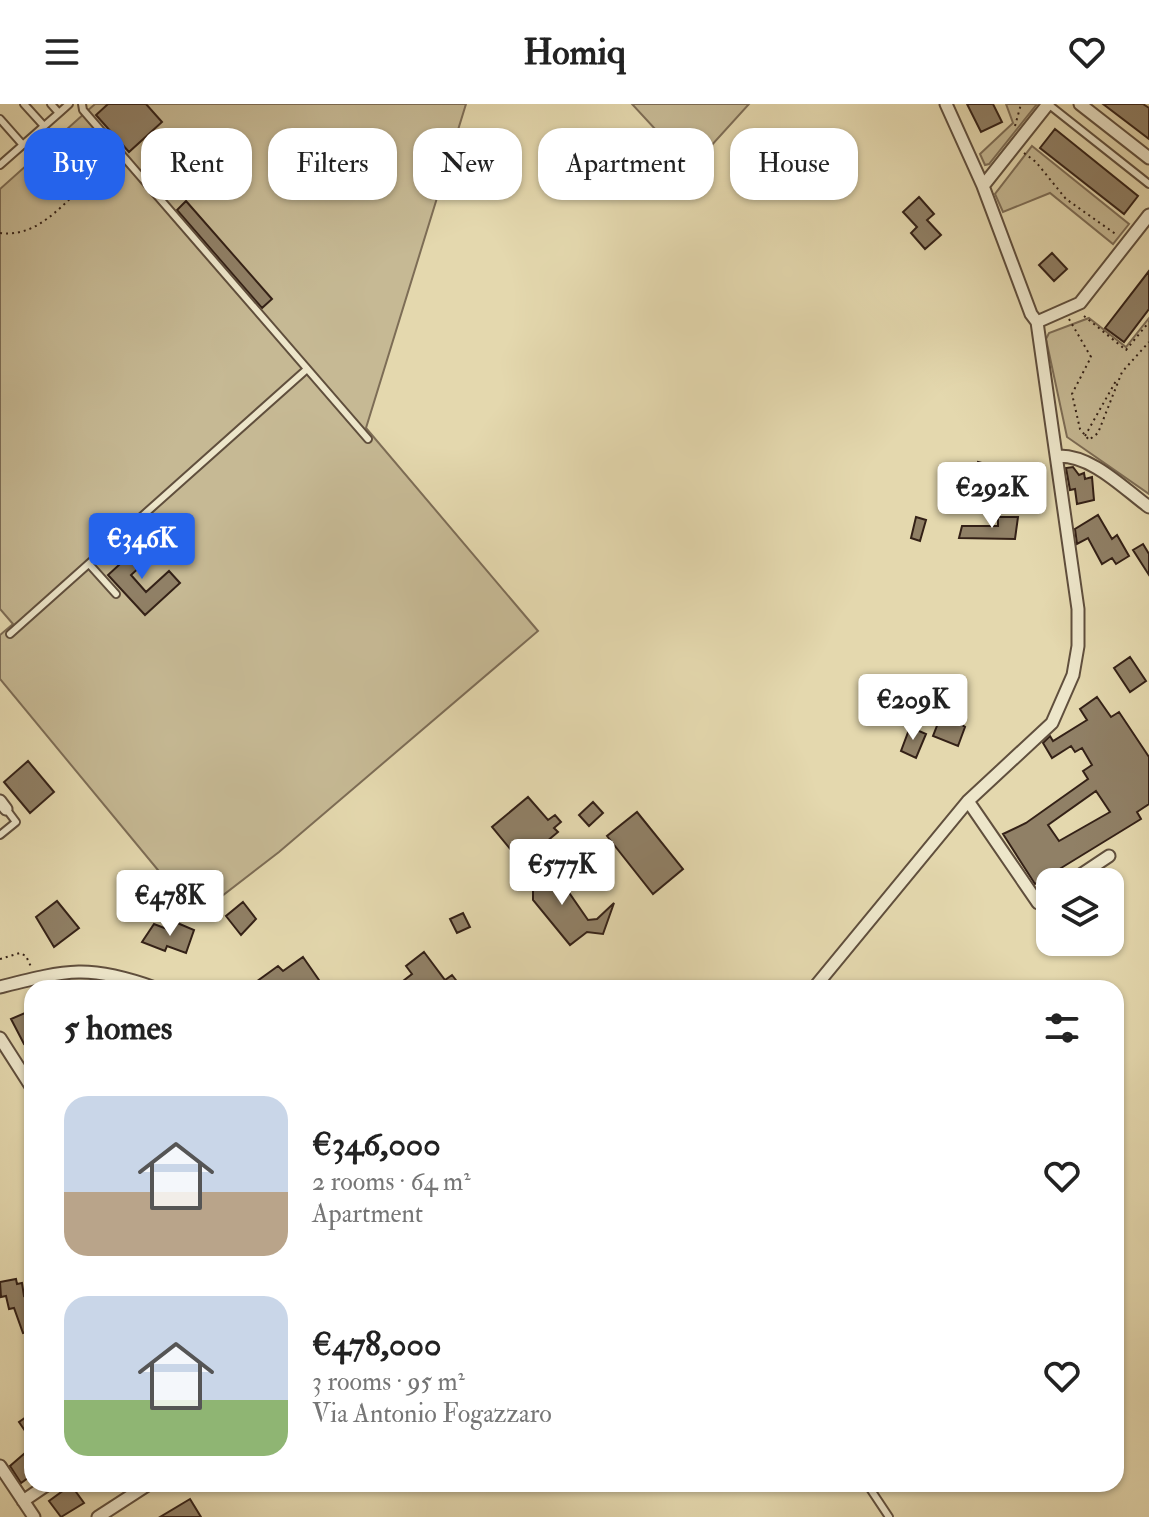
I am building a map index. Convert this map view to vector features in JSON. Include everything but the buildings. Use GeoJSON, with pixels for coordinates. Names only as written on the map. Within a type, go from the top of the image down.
{"type":"FeatureCollection","features":[{"type":"Feature","properties":{"kind":"street"},"geometry":{"type":"LineString","coordinates":[[821,980],[968,801],[1052,723],[1073,675],[1078,609],[1037,322],[1031,314],[983,186],[946,104]]}},
{"type":"Feature","properties":{"kind":"street"},"geometry":{"type":"LineString","coordinates":[[983,186],[1048,104]]}},
{"type":"Feature","properties":{"kind":"street"},"geometry":{"type":"LineString","coordinates":[[1080,104],[1149,158]]}},
{"type":"Feature","properties":{"kind":"street"},"geometry":{"type":"LineString","coordinates":[[1037,322],[1080,303],[1149,215]]}},
{"type":"Feature","properties":{"kind":"street"},"geometry":{"type":"LineString","coordinates":[[1058,456],[1079,458],[1092,465],[1149,507]]}},
{"type":"Feature","properties":{"kind":"street"},"geometry":{"type":"LineString","coordinates":[[968,801],[1036,900]]}},
{"type":"Feature","properties":{"kind":"street"},"geometry":{"type":"LineString","coordinates":[[1091,868],[1109,856]]}},
{"type":"Feature","properties":{"kind":"street"},"geometry":{"type":"LineString","coordinates":[[29,980],[71,970],[100,971],[129,980]]}},
{"type":"Feature","properties":{"kind":"street"},"geometry":{"type":"LineString","coordinates":[[0,987],[24,981]]}},
{"type":"Feature","properties":{"kind":"street"},"geometry":{"type":"LineString","coordinates":[[0,1038],[24,1076]]}},
{"type":"Feature","properties":{"kind":"street"},"geometry":{"type":"LineString","coordinates":[[0,1466],[34,1517]]}},
{"type":"Feature","properties":{"kind":"street"},"geometry":{"type":"LineString","coordinates":[[23,1501],[36,1492]]}},
{"type":"Feature","properties":{"kind":"street"},"geometry":{"type":"LineString","coordinates":[[98,1517],[137,1492]]}},
{"type":"Feature","properties":{"kind":"lane"},"geometry":{"type":"LineString","coordinates":[[24,104],[44,126]]}},
{"type":"Feature","properties":{"kind":"lane"},"geometry":{"type":"LineString","coordinates":[[51,104],[59,113]]}},
{"type":"Feature","properties":{"kind":"lane"},"geometry":{"type":"LineString","coordinates":[[0,165],[69,104]]}},
{"type":"Feature","properties":{"kind":"lane"},"geometry":{"type":"LineString","coordinates":[[82,104],[98,128]]}},
{"type":"Feature","properties":{"kind":"lane"},"geometry":{"type":"LineString","coordinates":[[1048,104],[1149,184]]}},
{"type":"Feature","properties":{"kind":"lane"},"geometry":{"type":"LineString","coordinates":[[0,119],[23,145]]}},
{"type":"Feature","properties":{"kind":"lane"},"geometry":{"type":"LineString","coordinates":[[1107,151],[1120,135]]}},
{"type":"Feature","properties":{"kind":"lane"},"geometry":{"type":"LineString","coordinates":[[125,159],[368,439]]}},
{"type":"Feature","properties":{"kind":"lane"},"geometry":{"type":"LineString","coordinates":[[10,634],[307,369]]}},
{"type":"Feature","properties":{"kind":"lane"},"geometry":{"type":"LineString","coordinates":[[89,564],[116,594]]}},
{"type":"Feature","properties":{"kind":"lane"},"geometry":{"type":"LineString","coordinates":[[0,835],[16,822],[3,805]]}},
{"type":"Feature","properties":{"kind":"lane"},"geometry":{"type":"LineString","coordinates":[[872,1492],[889,1517]]}},
{"type":"Feature","properties":{"kind":"path"},"geometry":{"type":"LineString","coordinates":[[1015,146],[1036,162],[1074,206],[1120,237]]}},
{"type":"Feature","properties":{"kind":"path"},"geometry":{"type":"LineString","coordinates":[[0,233],[25,232],[50,217],[67,200]]}},
{"type":"Feature","properties":{"kind":"path"},"geometry":{"type":"LineString","coordinates":[[1082,314],[1126,350],[1149,322]]}},
{"type":"Feature","properties":{"kind":"path"},"geometry":{"type":"LineString","coordinates":[[1068,318],[1091,357],[1072,394],[1085,437],[1092,440],[1098,433],[1122,372]]}},
{"type":"Feature","properties":{"kind":"path"},"geometry":{"type":"LineString","coordinates":[[1085,437],[1122,372],[1149,342]]}},
{"type":"Feature","properties":{"kind":"path"},"geometry":{"type":"LineString","coordinates":[[0,959],[20,953],[26,956],[32,970]]}},
{"type":"Feature","properties":{"kind":"shaded area"},"geometry":{"type":"Polygon","coordinates":[[[95,104],[466,104],[459,128],[413,128],[413,200],[436,200],[366,428],[538,631],[279,852],[196,916],[0,679],[0,635],[13,624],[0,609],[0,189],[24,168],[24,200],[125,200],[125,128],[68,128],[95,104]]]}},
{"type":"Feature","properties":{"kind":"shaded area"},"geometry":{"type":"Polygon","coordinates":[[[632,104],[749,104],[714,143],[714,128],[654,128],[632,104]]]}},
{"type":"Feature","properties":{"kind":"shaded area"},"geometry":{"type":"Polygon","coordinates":[[[1006,104],[1037,104],[985,165],[980,154],[1013,123],[1006,104]]]}},
{"type":"Feature","properties":{"kind":"shaded area"},"geometry":{"type":"Polygon","coordinates":[[[1032,146],[1129,224],[1113,244],[1050,193],[1003,212],[995,194],[1032,146]]]}},
{"type":"Feature","properties":{"kind":"shaded area"},"geometry":{"type":"Polygon","coordinates":[[[1089,318],[1126,347],[1149,318],[1149,494],[1067,437],[1046,339],[1049,333],[1089,318]]]}}]}
